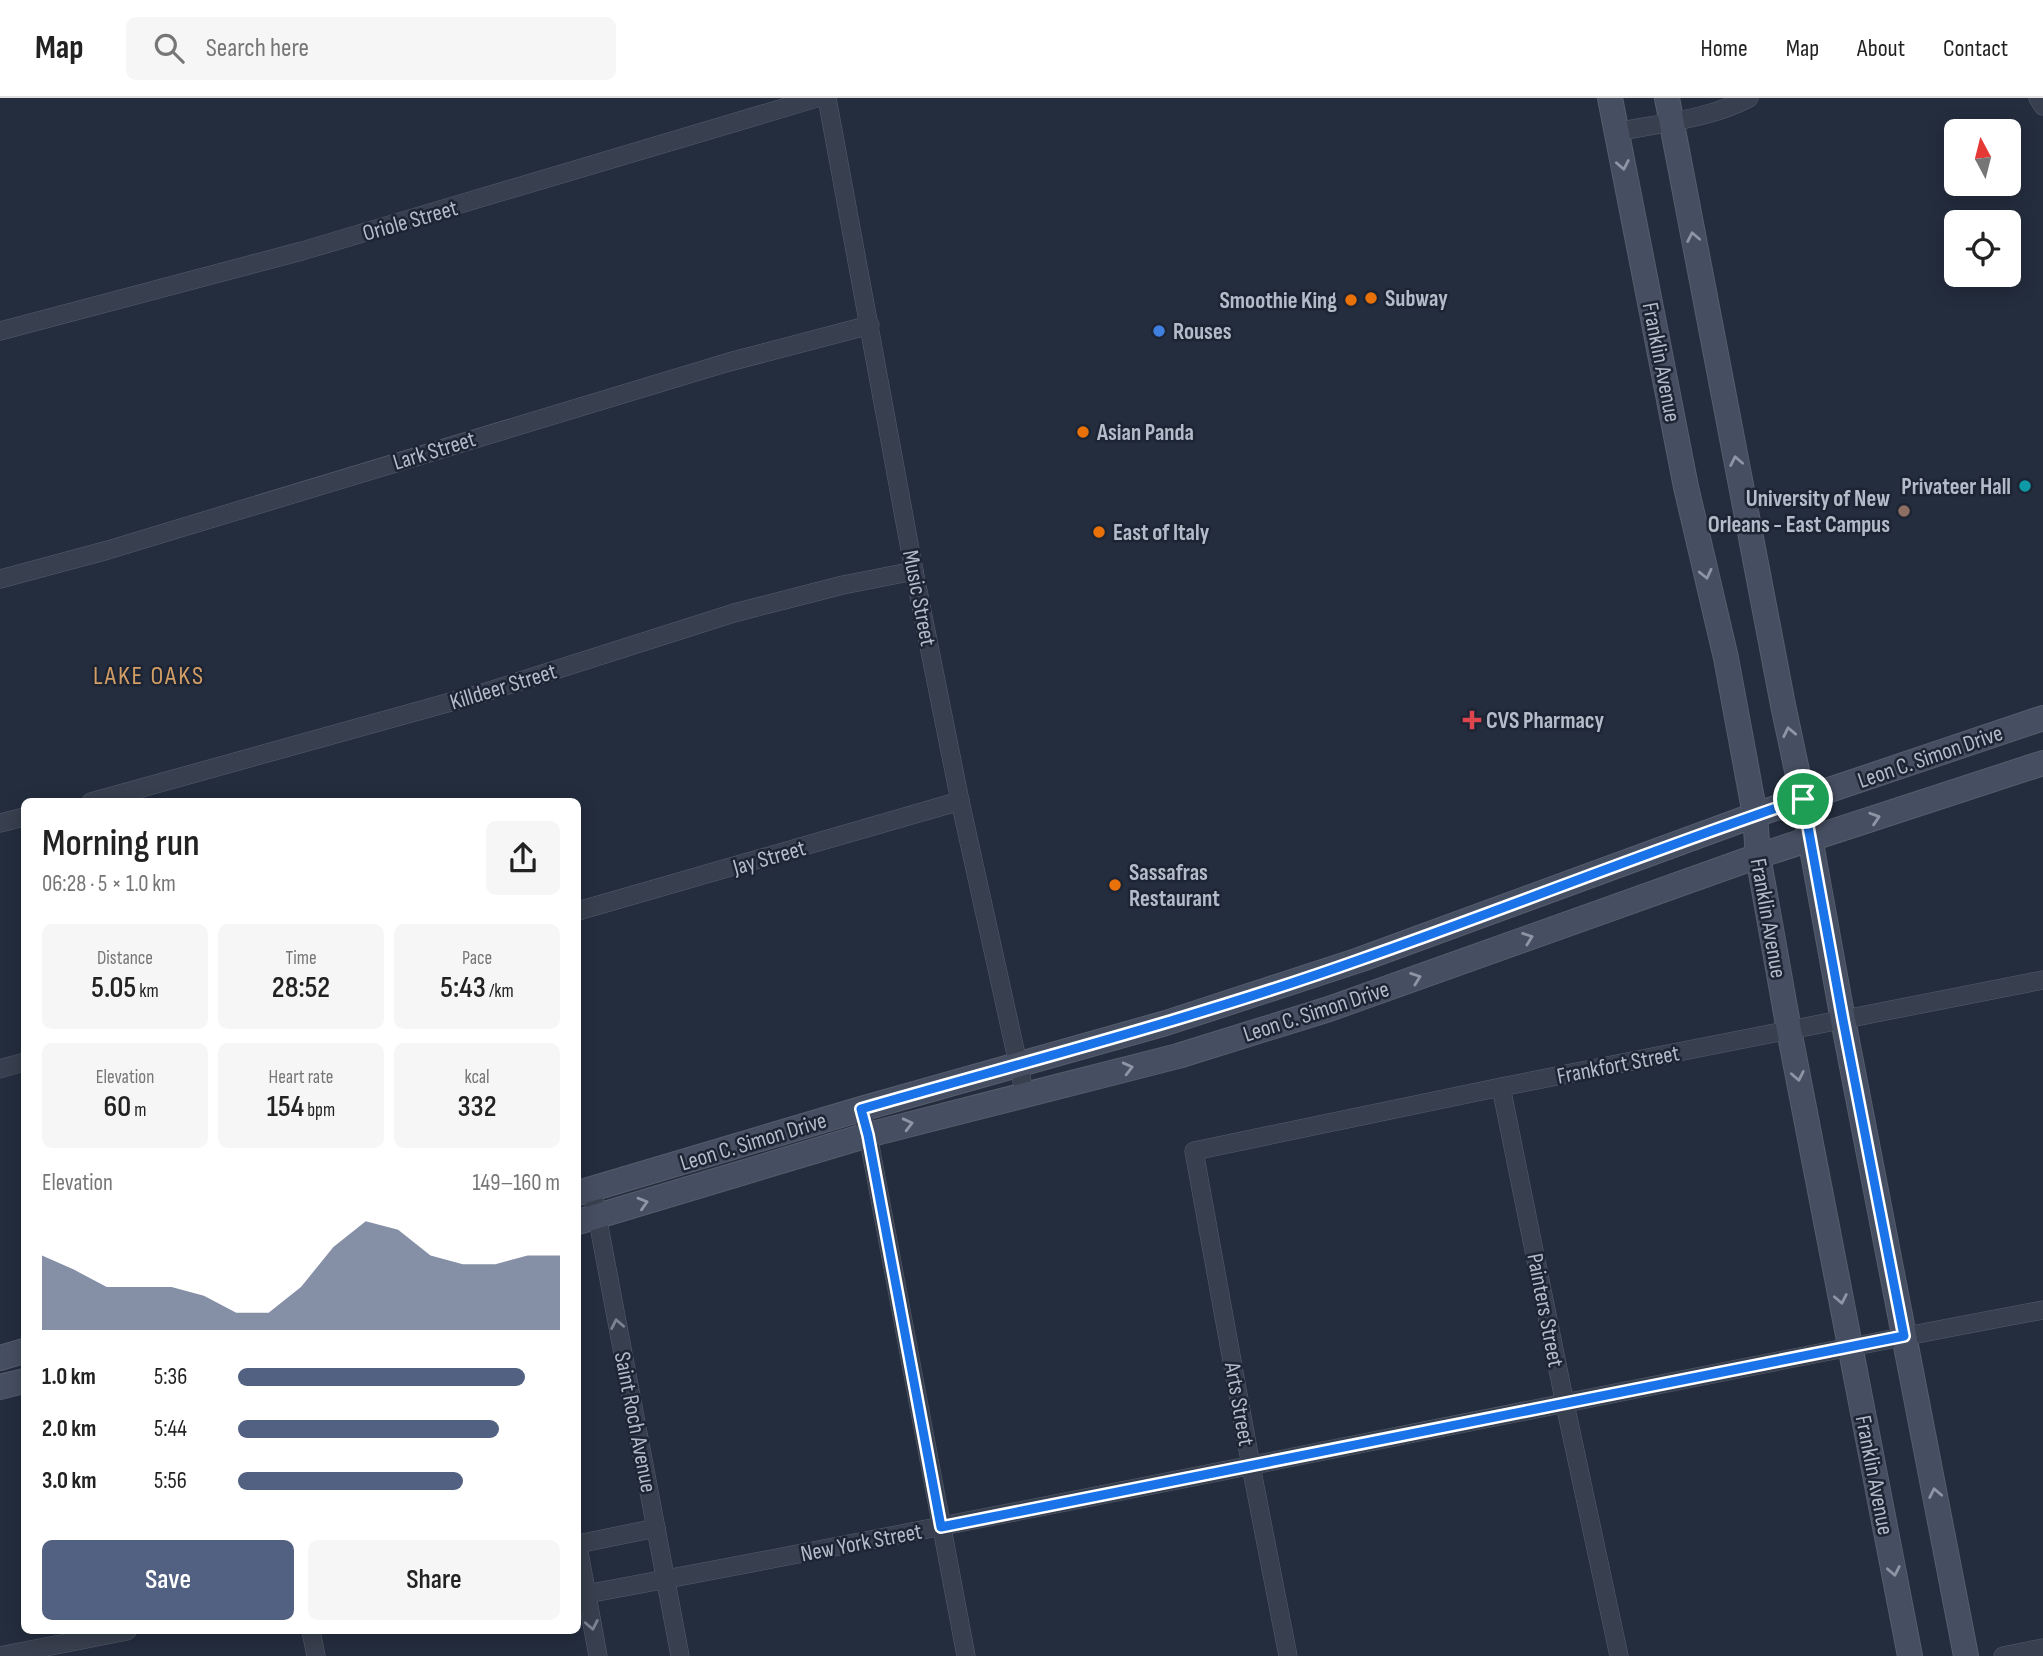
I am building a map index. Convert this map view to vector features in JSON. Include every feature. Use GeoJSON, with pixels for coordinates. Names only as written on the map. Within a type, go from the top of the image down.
{"type":"FeatureCollection","features":[{"type":"Feature","properties":{"kind":"main road","name":"Franklin Avenue"},"geometry":{"type":"LineString","coordinates":[[1610,98],[1686,486],[1726,658],[1755,815],[1758,856],[1788,1030],[1910,1656]]}},
{"type":"Feature","properties":{"kind":"main road"},"geometry":{"type":"LineString","coordinates":[[1669,110],[1966,1656]]}},
{"type":"Feature","properties":{"kind":"main road","name":"Leon C. Simon Drive"},"geometry":{"type":"LineString","coordinates":[[584,1191],[861,1109],[1166,1024],[1359,960],[1755,815],[2043,718]]}},
{"type":"Feature","properties":{"kind":"main road","name":"Leon C. Simon Drive"},"geometry":{"type":"LineString","coordinates":[[587,1219],[868,1135],[1178,1056],[1291,1021],[1758,856],[2043,763]]}},
{"type":"Feature","properties":{"kind":"main road"},"geometry":{"type":"LineString","coordinates":[[1291,1021],[1362,983],[1395,961],[1401,944],[1464,961]]}},
{"type":"Feature","properties":{"kind":"main road"},"geometry":{"type":"LineString","coordinates":[[1166,1024],[1178,1056]]}},
{"type":"Feature","properties":{"kind":"main road"},"geometry":{"type":"LineString","coordinates":[[0,1358],[21,1352]]}},
{"type":"Feature","properties":{"kind":"main road"},"geometry":{"type":"LineString","coordinates":[[0,1387],[21,1382]]}},
{"type":"Feature","properties":{"kind":"street","name":"Oriole Street"},"geometry":{"type":"LineString","coordinates":[[0,331],[302,251],[817,98]]}},
{"type":"Feature","properties":{"kind":"street","name":"Music Street"},"geometry":{"type":"LineString","coordinates":[[827,98],[914,571],[960,801],[1024,1095]]}},
{"type":"Feature","properties":{"kind":"street"},"geometry":{"type":"LineString","coordinates":[[1617,132],[1669,110],[1733,107],[1749,98]]}},
{"type":"Feature","properties":{"kind":"street"},"geometry":{"type":"LineString","coordinates":[[2038,98],[2043,106]]}},
{"type":"Feature","properties":{"kind":"street","name":"Lark Street"},"geometry":{"type":"LineString","coordinates":[[0,579],[108,550],[729,362],[870,325]]}},
{"type":"Feature","properties":{"kind":"street","name":"Killdeer Street"},"geometry":{"type":"LineString","coordinates":[[105,798],[483,693],[734,613],[843,584],[914,571]]}},
{"type":"Feature","properties":{"kind":"street","name":"Jay Street"},"geometry":{"type":"LineString","coordinates":[[581,910],[960,801]]}},
{"type":"Feature","properties":{"kind":"street"},"geometry":{"type":"LineString","coordinates":[[0,823],[21,818]]}},
{"type":"Feature","properties":{"kind":"street","name":"Frankfort Street"},"geometry":{"type":"LineString","coordinates":[[1194,1151],[1501,1087],[2043,980]]}},
{"type":"Feature","properties":{"kind":"street"},"geometry":{"type":"LineString","coordinates":[[0,1069],[21,1063]]}},
{"type":"Feature","properties":{"kind":"street","name":"Painters Street"},"geometry":{"type":"LineString","coordinates":[[1501,1087],[1619,1656]]}},
{"type":"Feature","properties":{"kind":"street"},"geometry":{"type":"LineString","coordinates":[[861,1109],[966,1656]]}},
{"type":"Feature","properties":{"kind":"street","name":"Arts Street"},"geometry":{"type":"LineString","coordinates":[[1194,1151],[1288,1656]]}},
{"type":"Feature","properties":{"kind":"street","name":"Saint Roch Avenue"},"geometry":{"type":"LineString","coordinates":[[584,1191],[587,1219],[656,1528],[680,1656]]}},
{"type":"Feature","properties":{"kind":"street","name":"New York Street"},"geometry":{"type":"LineString","coordinates":[[586,1594],[941,1527],[2043,1310]]}},
{"type":"Feature","properties":{"kind":"street"},"geometry":{"type":"LineString","coordinates":[[581,1544],[656,1528]]}},
{"type":"Feature","properties":{"kind":"street"},"geometry":{"type":"LineString","coordinates":[[581,1563],[598,1656]]}},
{"type":"Feature","properties":{"kind":"street"},"geometry":{"type":"LineString","coordinates":[[0,1656],[112,1634]]}},
{"type":"Feature","properties":{"kind":"street"},"geometry":{"type":"LineString","coordinates":[[312,1634],[316,1656]]}},
{"type":"Feature","properties":{"kind":"street"},"geometry":{"type":"LineString","coordinates":[[2003,1656],[2043,1648]]}},
{"type":"Feature","properties":{"kind":"place","name":"Subway"},"geometry":{"type":"Point","coordinates":[1371,298]}},
{"type":"Feature","properties":{"kind":"place","name":"Smoothie King"},"geometry":{"type":"Point","coordinates":[1351,300]}},
{"type":"Feature","properties":{"kind":"place","name":"Rouses"},"geometry":{"type":"Point","coordinates":[1159,331]}},
{"type":"Feature","properties":{"kind":"place","name":"Asian Panda"},"geometry":{"type":"Point","coordinates":[1083,432]}},
{"type":"Feature","properties":{"kind":"place","name":"Privateer Hall"},"geometry":{"type":"Point","coordinates":[2025,486]}},
{"type":"Feature","properties":{"kind":"place","name":"University of New Orleans - East Campus"},"geometry":{"type":"Point","coordinates":[1904,511]}},
{"type":"Feature","properties":{"kind":"place","name":"East of Italy"},"geometry":{"type":"Point","coordinates":[1099,532]}},
{"type":"Feature","properties":{"kind":"place","name":"CVS Pharmacy"},"geometry":{"type":"Point","coordinates":[1472,720]}},
{"type":"Feature","properties":{"kind":"place","name":"Sassafras Restaurant"},"geometry":{"type":"Point","coordinates":[1115,885]}},
{"type":"Feature","properties":{"kind":"district","name":"LAKE OAKS"},"geometry":{"type":"Point","coordinates":[149,675]}},
{"type":"Feature","properties":{"kind":"route"},"geometry":{"type":"LineString","coordinates":[[1803,799],[1904,1336],[941,1527],[861,1109],[1166,1024],[1359,960],[1803,799]]}}]}
